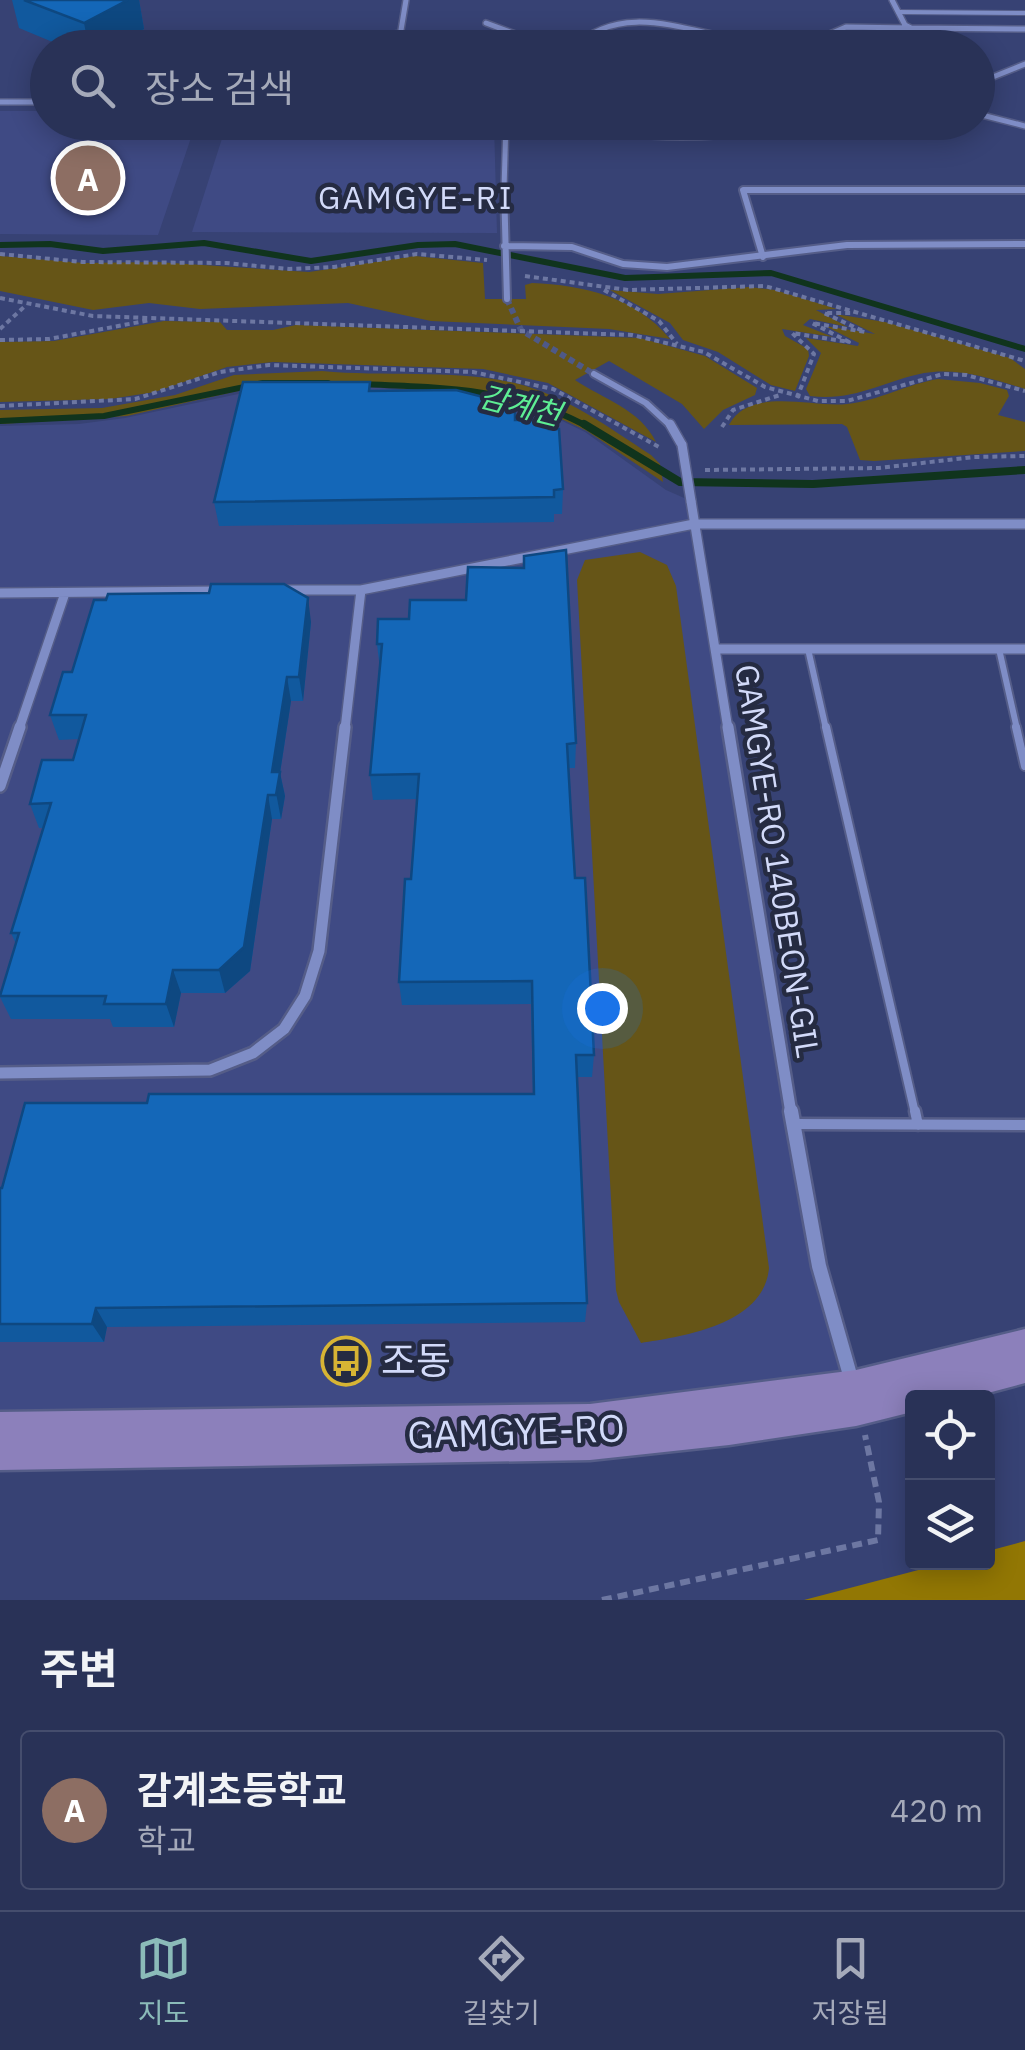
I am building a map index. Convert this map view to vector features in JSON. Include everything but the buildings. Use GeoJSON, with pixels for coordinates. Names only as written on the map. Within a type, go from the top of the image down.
{"type":"FeatureCollection","features":[{"type":"Feature","properties":{"kind":"main road","name":"GAMGYE-RO"},"geometry":{"type":"LineString","coordinates":[[0,1441],[590,1432],[729,1418],[856,1398],[1025,1356]]}},
{"type":"Feature","properties":{"kind":"street"},"geometry":{"type":"LineString","coordinates":[[401,30],[406,0]]}},
{"type":"Feature","properties":{"kind":"street"},"geometry":{"type":"LineString","coordinates":[[892,0],[911,28]]}},
{"type":"Feature","properties":{"kind":"street"},"geometry":{"type":"LineString","coordinates":[[588,30],[598,24],[631,20],[672,22],[704,30]]}},
{"type":"Feature","properties":{"kind":"street"},"geometry":{"type":"LineString","coordinates":[[486,23],[505,30]]}},
{"type":"Feature","properties":{"kind":"street"},"geometry":{"type":"LineString","coordinates":[[842,30],[1025,29]]}},
{"type":"Feature","properties":{"kind":"street"},"geometry":{"type":"LineString","coordinates":[[995,76],[1025,64]]}},
{"type":"Feature","properties":{"kind":"street"},"geometry":{"type":"LineString","coordinates":[[0,102],[30,102]]}},
{"type":"Feature","properties":{"kind":"street"},"geometry":{"type":"LineString","coordinates":[[995,118],[1025,126]]}},
{"type":"Feature","properties":{"kind":"street"},"geometry":{"type":"LineString","coordinates":[[506,140],[507,299]]}},
{"type":"Feature","properties":{"kind":"street"},"geometry":{"type":"LineString","coordinates":[[763,257],[744,190],[1025,190]]}},
{"type":"Feature","properties":{"kind":"street"},"geometry":{"type":"LineString","coordinates":[[504,246],[572,247],[638,266],[763,257],[847,245],[1025,244]]}},
{"type":"Feature","properties":{"kind":"street","name":"GAMGYE-RO 140BEON-GIL"},"geometry":{"type":"LineString","coordinates":[[594,374],[660,414],[673,425],[682,445],[793,1124],[819,1266],[856,1398]]}},
{"type":"Feature","properties":{"kind":"street"},"geometry":{"type":"LineString","coordinates":[[262,591],[361,590],[694,524],[1025,524]]}},
{"type":"Feature","properties":{"kind":"street"},"geometry":{"type":"LineString","coordinates":[[0,1072],[210,1070],[242,1061],[270,1046],[289,1026],[310,991],[319,951],[361,590]]}},
{"type":"Feature","properties":{"kind":"street"},"geometry":{"type":"LineString","coordinates":[[0,593],[223,591]]}},
{"type":"Feature","properties":{"kind":"street"},"geometry":{"type":"LineString","coordinates":[[0,786],[64,593]]}},
{"type":"Feature","properties":{"kind":"street"},"geometry":{"type":"LineString","coordinates":[[715,649],[1025,649]]}},
{"type":"Feature","properties":{"kind":"lane"},"geometry":{"type":"LineString","coordinates":[[898,12],[1025,13]]}},
{"type":"Feature","properties":{"kind":"lane"},"geometry":{"type":"LineString","coordinates":[[808,648],[918,1125]]}},
{"type":"Feature","properties":{"kind":"lane"},"geometry":{"type":"LineString","coordinates":[[999,649],[1025,766]]}},
{"type":"Feature","properties":{"kind":"lane"},"geometry":{"type":"LineString","coordinates":[[793,1124],[1025,1126]]}},
{"type":"Feature","properties":{"kind":"path"},"geometry":{"type":"LineString","coordinates":[[0,254],[82,262],[168,260],[289,269],[334,267],[416,254],[505,263]]}},
{"type":"Feature","properties":{"kind":"path"},"geometry":{"type":"LineString","coordinates":[[505,274],[644,291],[765,286],[1024,361]]}},
{"type":"Feature","properties":{"kind":"path"},"geometry":{"type":"LineString","coordinates":[[592,286],[659,321],[676,344]]}},
{"type":"Feature","properties":{"kind":"path"},"geometry":{"type":"LineString","coordinates":[[0,298],[93,316],[600,332],[676,344],[721,359],[752,380],[797,398],[847,401],[943,374],[1025,391]]}},
{"type":"Feature","properties":{"kind":"path"},"geometry":{"type":"LineString","coordinates":[[0,330],[26,306]]}},
{"type":"Feature","properties":{"kind":"path"},"geometry":{"type":"LineString","coordinates":[[797,398],[814,354],[792,333],[850,342],[812,323],[864,333],[824,312],[859,314]]}},
{"type":"Feature","properties":{"kind":"path"},"geometry":{"type":"LineString","coordinates":[[0,340],[48,339],[158,318]]}},
{"type":"Feature","properties":{"kind":"path"},"geometry":{"type":"LineString","coordinates":[[0,406],[135,399],[220,372],[269,365],[473,372],[553,389],[686,464],[704,470],[897,467],[974,457],[1025,456]]}},
{"type":"Feature","properties":{"kind":"path"},"geometry":{"type":"LineString","coordinates":[[722,427],[733,410],[783,394]]}},
{"type":"Feature","properties":{"kind":"path"},"geometry":{"type":"LineString","coordinates":[[602,1600],[878,1540],[880,1502],[856,1398]]}},
{"type":"Feature","properties":{"kind":"shaded area"},"geometry":{"type":"Polygon","coordinates":[[[0,111],[30,111],[30,140],[190,140],[158,235],[0,234],[0,111]]]}},
{"type":"Feature","properties":{"kind":"shaded area"},"geometry":{"type":"Polygon","coordinates":[[[222,140],[494,140],[497,233],[192,232],[222,140]]]}},
{"type":"Feature","properties":{"kind":"shaded area"},"geometry":{"type":"Polygon","coordinates":[[[0,256],[309,272],[415,256],[483,263],[485,299],[526,299],[525,285],[532,283],[589,291],[625,303],[670,339],[609,329],[431,321],[348,303],[200,309],[149,303],[93,310],[0,291],[0,256]]]}},
{"type":"Feature","properties":{"kind":"shaded area"},"geometry":{"type":"Polygon","coordinates":[[[749,287],[775,290],[837,309],[816,310],[848,327],[810,319],[803,325],[833,337],[782,329],[785,336],[808,349],[809,356],[795,391],[771,385],[718,352],[683,340],[670,323],[610,290],[658,294],[749,287]]]}},
{"type":"Feature","properties":{"kind":"shaded area"},"geometry":{"type":"Polygon","coordinates":[[[835,314],[885,322],[1010,358],[1025,369],[1025,389],[975,375],[937,372],[840,396],[810,396],[806,389],[821,353],[806,338],[858,346],[859,343],[825,326],[875,334],[835,314]]]}},
{"type":"Feature","properties":{"kind":"shaded area"},"geometry":{"type":"Polygon","coordinates":[[[164,321],[220,322],[227,330],[273,330],[296,325],[640,338],[705,356],[757,388],[755,395],[723,410],[704,429],[682,404],[609,361],[575,380],[631,413],[656,442],[548,383],[483,369],[273,362],[227,367],[155,392],[110,399],[0,402],[0,342],[54,341],[164,321]]]}},
{"type":"Feature","properties":{"kind":"shaded area"},"geometry":{"type":"Polygon","coordinates":[[[322,371],[468,376],[533,388],[586,413],[651,455],[660,464],[663,482],[587,431],[549,413],[464,393],[369,386],[251,388],[127,416],[0,424],[0,410],[102,408],[175,395],[234,375],[322,371]]]}},
{"type":"Feature","properties":{"kind":"shaded area"},"geometry":{"type":"Polygon","coordinates":[[[938,379],[1007,390],[1009,396],[998,415],[1025,422],[1025,451],[860,460],[847,427],[842,424],[729,425],[739,413],[766,402],[847,404],[938,379]]]}},
{"type":"Feature","properties":{"kind":"shaded area"},"geometry":{"type":"Polygon","coordinates":[[[368,387],[487,398],[554,417],[585,432],[666,490],[691,501],[797,1150],[856,1398],[0,1441],[0,426],[79,424],[125,418],[267,388],[368,387]]]}},
{"type":"Feature","properties":{"kind":"shaded area"},"geometry":{"type":"Polygon","coordinates":[[[640,552],[667,565],[676,586],[769,1268],[764,1287],[738,1314],[700,1331],[641,1343],[616,1290],[577,580],[585,560],[640,552]]]}},
{"type":"Feature","properties":{"kind":"shaded area"},"geometry":{"type":"Polygon","coordinates":[[[1025,1541],[1025,1600],[804,1600],[918,1570],[995,1570],[995,1549],[1025,1541]]]}},
{"type":"Feature","properties":{"kind":"waterway"},"geometry":{"type":"LineString","coordinates":[[0,245],[50,244],[103,251],[204,243],[311,261],[418,245],[455,244],[625,278],[771,273],[1025,349]]}},
{"type":"Feature","properties":{"kind":"waterway","name":"감계천"},"geometry":{"type":"LineString","coordinates":[[0,421],[104,416],[263,383],[328,383]]}},
{"type":"Feature","properties":{"kind":"waterway","name":"감계천"},"geometry":{"type":"LineString","coordinates":[[359,384],[506,397],[562,414],[588,427]]}},
{"type":"Feature","properties":{"kind":"waterway","name":"감계천"},"geometry":{"type":"LineString","coordinates":[[584,424],[680,482],[813,484],[1025,470]]}},
{"type":"Feature","properties":{"kind":"tunnel"},"geometry":{"type":"LineString","coordinates":[[507,299],[521,330],[594,374]]}},
{"type":"Feature","properties":{"kind":"place","name":"감계초등학교"},"geometry":{"type":"Point","coordinates":[88,178]}},
{"type":"Feature","properties":{"kind":"place","name":"조동"},"geometry":{"type":"Point","coordinates":[346,1361]}},
{"type":"Feature","properties":{"kind":"district","name":"GAMGYE-RI"},"geometry":{"type":"Point","coordinates":[416,198]}}]}
